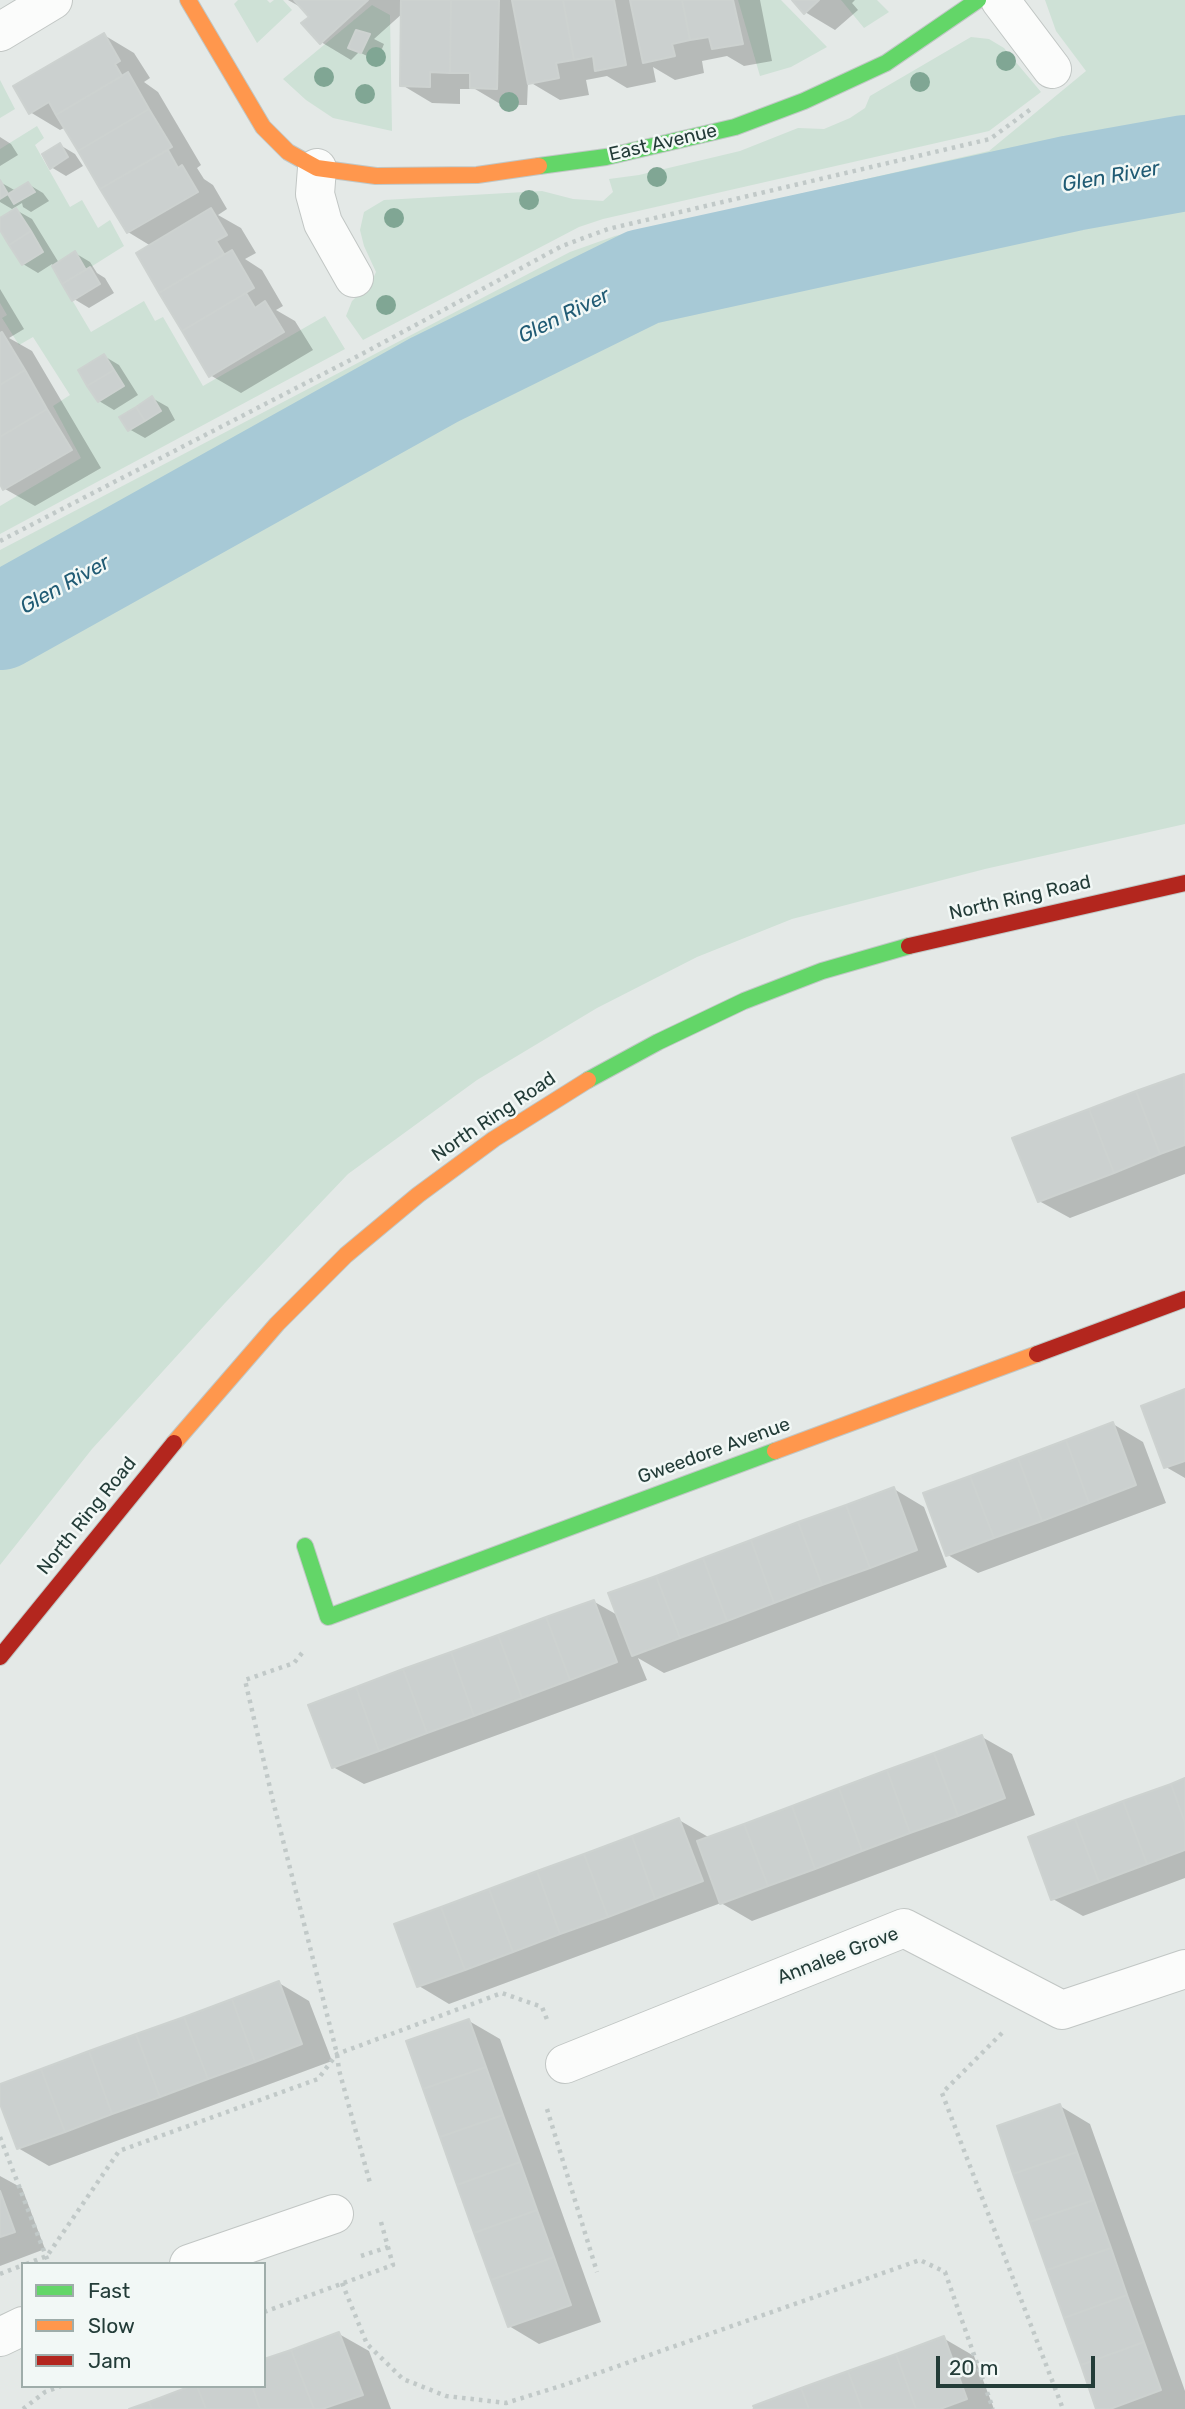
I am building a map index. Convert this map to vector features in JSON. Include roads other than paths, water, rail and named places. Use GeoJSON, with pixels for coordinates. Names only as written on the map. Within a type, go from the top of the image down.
{"type":"FeatureCollection","features":[{"type":"Feature","properties":{"kind":"street"},"geometry":{"type":"LineString","coordinates":[[0,32],[53,0]]}},
{"type":"Feature","properties":{"kind":"street","name":"East Avenue"},"geometry":{"type":"LineString","coordinates":[[188,0],[263,127],[288,152],[317,168],[376,176],[477,175],[606,157],[735,127],[804,101],[886,63],[978,0]]}},
{"type":"Feature","properties":{"kind":"street"},"geometry":{"type":"LineString","coordinates":[[1000,0],[1052,69]]}},
{"type":"Feature","properties":{"kind":"street"},"geometry":{"type":"LineString","coordinates":[[317,168],[315,194],[323,223],[354,278]]}},
{"type":"Feature","properties":{"kind":"street","name":"North Ring Road"},"geometry":{"type":"LineString","coordinates":[[0,1657],[208,1402],[277,1324],[346,1255],[418,1195],[494,1139],[584,1082],[658,1042],[744,1001],[822,971],[932,939],[1185,883]]}},
{"type":"Feature","properties":{"kind":"street","name":"Gweedore Avenue"},"geometry":{"type":"LineString","coordinates":[[305,1546],[328,1617],[1185,1299]]}},
{"type":"Feature","properties":{"kind":"street","name":"Annalee Grove"},"geometry":{"type":"LineString","coordinates":[[565,2064],[904,1928],[1062,2010],[1185,1969]]}},
{"type":"Feature","properties":{"kind":"street"},"geometry":{"type":"LineString","coordinates":[[195,2262],[334,2214]]}},
{"type":"Feature","properties":{"kind":"street"},"geometry":{"type":"LineString","coordinates":[[0,2337],[21,2327]]}},
{"type":"Feature","properties":{"kind":"waterway","name":"Glen River"},"geometry":{"type":"LineString","coordinates":[[0,622],[434,380],[643,277],[1073,183],[1185,163]]}}]}
